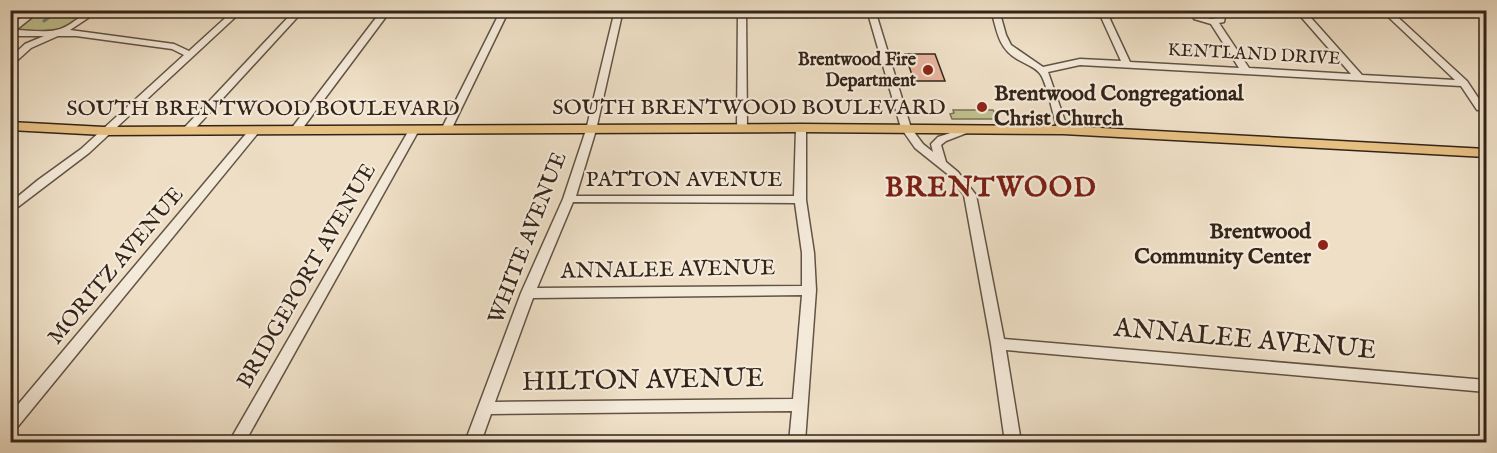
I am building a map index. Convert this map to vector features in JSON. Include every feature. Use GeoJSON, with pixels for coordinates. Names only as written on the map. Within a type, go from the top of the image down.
{"type":"FeatureCollection","features":[{"type":"Feature","properties":{"kind":"main road","name":"SOUTH BRENTWOOD BOULEVARD"},"geometry":{"type":"LineString","coordinates":[[10,126],[104,131],[801,128],[1063,130],[1486,153]]}},
{"type":"Feature","properties":{"kind":"street"},"geometry":{"type":"LineString","coordinates":[[10,32],[37,10]]}},
{"type":"Feature","properties":{"kind":"street"},"geometry":{"type":"LineString","coordinates":[[10,64],[28,46],[59,33],[96,10]]}},
{"type":"Feature","properties":{"kind":"street"},"geometry":{"type":"LineString","coordinates":[[10,210],[42,182],[85,151],[188,54],[239,10]]}},
{"type":"Feature","properties":{"kind":"street"},"geometry":{"type":"LineString","coordinates":[[187,131],[300,10]]}},
{"type":"Feature","properties":{"kind":"street"},"geometry":{"type":"LineString","coordinates":[[295,131],[387,10]]}},
{"type":"Feature","properties":{"kind":"street"},"geometry":{"type":"LineString","coordinates":[[446,130],[505,10]]}},
{"type":"Feature","properties":{"kind":"street","name":"WHITE AVENUE"},"geometry":{"type":"LineString","coordinates":[[473,442],[488,408],[528,293],[569,199],[591,130],[619,10]]}},
{"type":"Feature","properties":{"kind":"street"},"geometry":{"type":"LineString","coordinates":[[742,10],[742,129]]}},
{"type":"Feature","properties":{"kind":"street"},"geometry":{"type":"LineString","coordinates":[[872,10],[906,128],[919,146],[964,185],[970,195],[998,344],[1013,442]]}},
{"type":"Feature","properties":{"kind":"street"},"geometry":{"type":"LineString","coordinates":[[995,10],[1007,46],[1014,54],[1043,70],[1063,130]]}},
{"type":"Feature","properties":{"kind":"street"},"geometry":{"type":"LineString","coordinates":[[1092,10],[1108,13],[1127,65]]}},
{"type":"Feature","properties":{"kind":"street"},"geometry":{"type":"LineString","coordinates":[[1299,10],[1359,77]]}},
{"type":"Feature","properties":{"kind":"street"},"geometry":{"type":"LineString","coordinates":[[1385,10],[1464,83],[1480,108]]}},
{"type":"Feature","properties":{"kind":"street"},"geometry":{"type":"LineString","coordinates":[[1214,22],[1246,71]]}},
{"type":"Feature","properties":{"kind":"street"},"geometry":{"type":"LineString","coordinates":[[10,32],[59,33],[174,47],[203,42]]}},
{"type":"Feature","properties":{"kind":"street"},"geometry":{"type":"LineString","coordinates":[[174,47],[188,54]]}},
{"type":"Feature","properties":{"kind":"street","name":"KENTLAND DRIVE"},"geometry":{"type":"LineString","coordinates":[[1043,70],[1072,62],[1464,83]]}},
{"type":"Feature","properties":{"kind":"street"},"geometry":{"type":"LineString","coordinates":[[796,442],[809,290],[808,253],[800,200],[801,128]]}},
{"type":"Feature","properties":{"kind":"street"},"geometry":{"type":"LineString","coordinates":[[941,163],[936,144],[942,138],[973,129]]}},
{"type":"Feature","properties":{"kind":"street","name":"BRIDGEPORT AVENUE"},"geometry":{"type":"LineString","coordinates":[[237,442],[414,130]]}},
{"type":"Feature","properties":{"kind":"street","name":"MORITZ AVENUE"},"geometry":{"type":"LineString","coordinates":[[10,426],[254,131]]}},
{"type":"Feature","properties":{"kind":"street","name":"PATTON AVENUE"},"geometry":{"type":"LineString","coordinates":[[569,199],[800,200]]}},
{"type":"Feature","properties":{"kind":"street","name":"ANNALEE AVENUE"},"geometry":{"type":"LineString","coordinates":[[528,293],[809,290]]}},
{"type":"Feature","properties":{"kind":"street","name":"ANNALEE AVENUE"},"geometry":{"type":"LineString","coordinates":[[998,344],[1486,386]]}},
{"type":"Feature","properties":{"kind":"street","name":"HILTON AVENUE"},"geometry":{"type":"LineString","coordinates":[[488,408],[799,405]]}},
{"type":"Feature","properties":{"kind":"green space"},"geometry":{"type":"Polygon","coordinates":[[[37,11],[96,11],[59,32],[11,31],[37,11]]]}},
{"type":"Feature","properties":{"kind":"green space"},"geometry":{"type":"Polygon","coordinates":[[[953,110],[993,110],[999,119],[952,119],[950,114],[954,113],[953,110]]]}},
{"type":"Feature","properties":{"kind":"building","name":"Brentwood Fire Department"},"geometry":{"type":"Polygon","coordinates":[[[905,54],[935,54],[945,81],[914,81],[905,54]]]}},
{"type":"Feature","properties":{"kind":"waterway"},"geometry":{"type":"LineString","coordinates":[[44,21],[59,10]]}},
{"type":"Feature","properties":{"kind":"place","name":"Brentwood Fire Department"},"geometry":{"type":"Point","coordinates":[928,70]}},
{"type":"Feature","properties":{"kind":"place","name":"Brentwood Congregational Christ Church"},"geometry":{"type":"Point","coordinates":[982,107]}},
{"type":"Feature","properties":{"kind":"place","name":"Brentwood Community Center"},"geometry":{"type":"Point","coordinates":[1323,245]}},
{"type":"Feature","properties":{"kind":"district","name":"BRENTWOOD"},"geometry":{"type":"Point","coordinates":[991,188]}}]}
